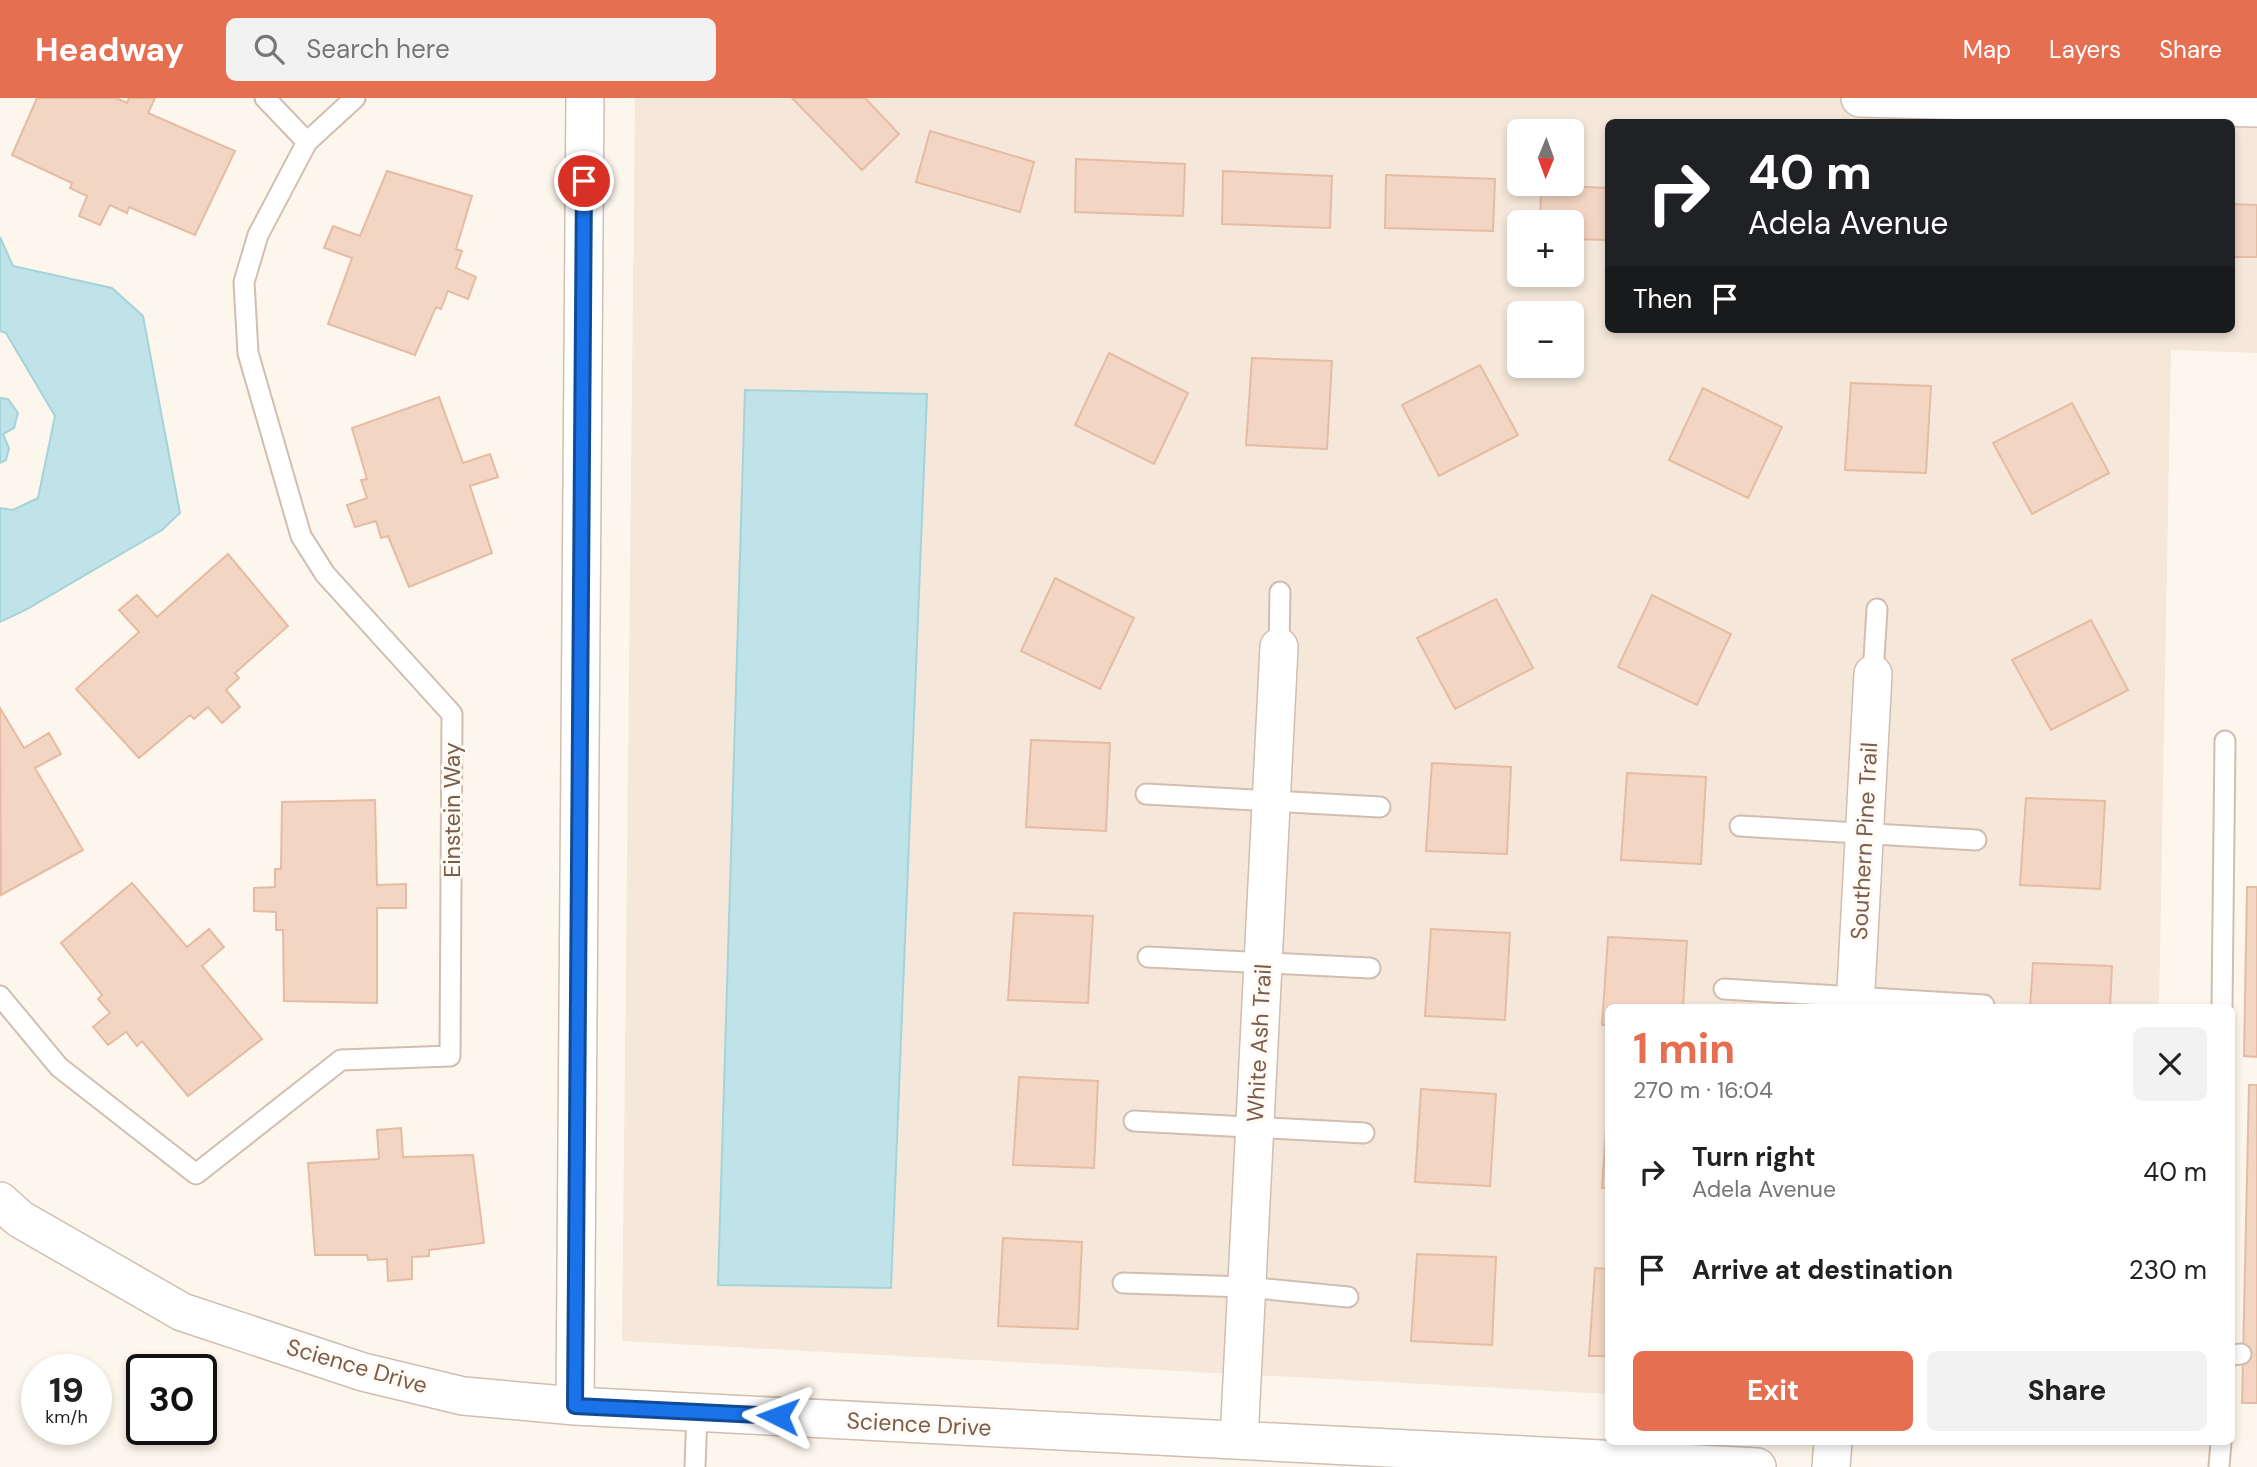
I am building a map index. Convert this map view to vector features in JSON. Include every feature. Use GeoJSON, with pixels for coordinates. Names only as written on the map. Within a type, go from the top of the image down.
{"type":"FeatureCollection","features":[{"type":"Feature","properties":{"kind":"street"},"geometry":{"type":"LineString","coordinates":[[575,1406],[584,98]]}},
{"type":"Feature","properties":{"kind":"street"},"geometry":{"type":"LineString","coordinates":[[1860,98],[2257,108]]}},
{"type":"Feature","properties":{"kind":"street","name":"White Ash Trail"},"geometry":{"type":"LineString","coordinates":[[1239,1440],[1279,647]]}},
{"type":"Feature","properties":{"kind":"street","name":"Southern Pine Trail"},"geometry":{"type":"LineString","coordinates":[[1855,1003],[1873,674]]}},
{"type":"Feature","properties":{"kind":"street","name":"Science Drive"},"geometry":{"type":"LineString","coordinates":[[0,1201],[20,1220],[182,1312],[363,1372],[463,1396],[575,1406],[1757,1467]]}},
{"type":"Feature","properties":{"kind":"street"},"geometry":{"type":"LineString","coordinates":[[1831,1467],[1833,1445]]}},
{"type":"Feature","properties":{"kind":"lane"},"geometry":{"type":"LineString","coordinates":[[265,98],[307,142],[355,98]]}},
{"type":"Feature","properties":{"kind":"lane","name":"Einstein Way"},"geometry":{"type":"LineString","coordinates":[[0,996],[59,1067],[196,1174],[341,1060],[450,1056],[452,714],[325,574],[301,536],[248,353],[244,282],[258,235],[307,142]]}},
{"type":"Feature","properties":{"kind":"lane"},"geometry":{"type":"LineString","coordinates":[[1279,647],[1280,592]]}},
{"type":"Feature","properties":{"kind":"lane"},"geometry":{"type":"LineString","coordinates":[[1873,674],[1877,609]]}},
{"type":"Feature","properties":{"kind":"lane"},"geometry":{"type":"LineString","coordinates":[[2222,1004],[2225,741]]}},
{"type":"Feature","properties":{"kind":"lane"},"geometry":{"type":"LineString","coordinates":[[1146,794],[1380,807]]}},
{"type":"Feature","properties":{"kind":"lane"},"geometry":{"type":"LineString","coordinates":[[1740,825],[1976,840]]}},
{"type":"Feature","properties":{"kind":"lane"},"geometry":{"type":"LineString","coordinates":[[1148,957],[1370,968]]}},
{"type":"Feature","properties":{"kind":"lane"},"geometry":{"type":"LineString","coordinates":[[1724,989],[1855,1003],[1920,1004]]}},
{"type":"Feature","properties":{"kind":"lane"},"geometry":{"type":"LineString","coordinates":[[1135,1121],[1364,1133]]}},
{"type":"Feature","properties":{"kind":"lane"},"geometry":{"type":"LineString","coordinates":[[1123,1283],[1247,1287],[1348,1297]]}},
{"type":"Feature","properties":{"kind":"lane"},"geometry":{"type":"LineString","coordinates":[[695,1467],[697,1412]]}},
{"type":"Feature","properties":{"kind":"lane"},"geometry":{"type":"LineString","coordinates":[[2219,1467],[2221,1445]]}},
{"type":"Feature","properties":{"kind":"shaded area"},"geometry":{"type":"Polygon","coordinates":[[[635,98],[2257,98],[2257,353],[2171,350],[2159,1004],[1605,1004],[1605,1394],[622,1341],[635,98]]]}},
{"type":"Feature","properties":{"kind":"water"},"geometry":{"type":"Polygon","coordinates":[[[0,237],[13,266],[112,288],[143,316],[180,513],[162,530],[0,622],[0,508],[13,510],[38,498],[55,416],[6,333],[0,331],[0,237]]]}},
{"type":"Feature","properties":{"kind":"water"},"geometry":{"type":"Polygon","coordinates":[[[745,390],[927,394],[891,1288],[718,1285],[745,390]]]}},
{"type":"Feature","properties":{"kind":"water"},"geometry":{"type":"Polygon","coordinates":[[[0,398],[8,399],[18,413],[14,428],[3,434],[9,448],[6,460],[0,463],[0,398]]]}},
{"type":"Feature","properties":{"kind":"building"},"geometry":{"type":"Polygon","coordinates":[[[37,98],[116,98],[127,103],[129,98],[155,98],[148,113],[235,151],[195,235],[129,207],[127,213],[110,205],[100,225],[79,216],[87,196],[70,188],[72,183],[12,155],[37,98]]]}},
{"type":"Feature","properties":{"kind":"building"},"geometry":{"type":"Polygon","coordinates":[[[792,98],[865,98],[899,134],[862,170],[792,98]]]}},
{"type":"Feature","properties":{"kind":"building"},"geometry":{"type":"Polygon","coordinates":[[[930,131],[1034,162],[1020,212],[916,182],[930,131]]]}},
{"type":"Feature","properties":{"kind":"building"},"geometry":{"type":"Polygon","coordinates":[[[1076,159],[1185,164],[1183,216],[1075,212],[1076,159]]]}},
{"type":"Feature","properties":{"kind":"building"},"geometry":{"type":"Polygon","coordinates":[[[387,171],[472,196],[456,249],[462,251],[456,268],[476,277],[468,299],[448,291],[441,309],[436,307],[415,355],[328,324],[352,258],[324,248],[333,226],[360,236],[387,171]]]}},
{"type":"Feature","properties":{"kind":"building"},"geometry":{"type":"Polygon","coordinates":[[[1223,171],[1332,176],[1330,228],[1222,224],[1223,171]]]}},
{"type":"Feature","properties":{"kind":"building"},"geometry":{"type":"Polygon","coordinates":[[[1386,175],[1495,179],[1493,231],[1385,228],[1386,175]]]}},
{"type":"Feature","properties":{"kind":"building"},"geometry":{"type":"Polygon","coordinates":[[[1584,187],[1605,188],[1605,240],[1584,239],[1584,210],[1540,210],[1541,196],[1584,196],[1584,187]]]}},
{"type":"Feature","properties":{"kind":"building"},"geometry":{"type":"Polygon","coordinates":[[[2235,204],[2257,205],[2257,257],[2235,257],[2235,204]]]}},
{"type":"Feature","properties":{"kind":"building"},"geometry":{"type":"Polygon","coordinates":[[[1109,353],[1188,393],[1154,464],[1075,425],[1109,353]]]}},
{"type":"Feature","properties":{"kind":"building"},"geometry":{"type":"Polygon","coordinates":[[[1252,358],[1332,361],[1327,449],[1246,445],[1252,358]]]}},
{"type":"Feature","properties":{"kind":"building"},"geometry":{"type":"Polygon","coordinates":[[[1480,365],[1518,435],[1439,476],[1402,405],[1480,365]]]}},
{"type":"Feature","properties":{"kind":"building"},"geometry":{"type":"Polygon","coordinates":[[[1851,383],[1931,386],[1926,473],[1845,470],[1851,383]]]}},
{"type":"Feature","properties":{"kind":"building"},"geometry":{"type":"Polygon","coordinates":[[[1703,388],[1782,427],[1748,498],[1669,460],[1703,388]]]}},
{"type":"Feature","properties":{"kind":"building"},"geometry":{"type":"Polygon","coordinates":[[[439,397],[463,463],[490,454],[498,477],[470,486],[492,553],[409,587],[388,536],[381,538],[376,521],[355,527],[347,505],[367,498],[361,480],[367,479],[352,428],[439,397]]]}},
{"type":"Feature","properties":{"kind":"building"},"geometry":{"type":"Polygon","coordinates":[[[2072,403],[2109,473],[2032,514],[1993,443],[2072,403]]]}},
{"type":"Feature","properties":{"kind":"building"},"geometry":{"type":"Polygon","coordinates":[[[228,554],[288,626],[235,673],[239,678],[226,690],[240,707],[222,723],[208,707],[194,719],[190,715],[139,758],[76,689],[139,632],[119,610],[137,595],[157,617],[228,554]]]}},
{"type":"Feature","properties":{"kind":"building"},"geometry":{"type":"Polygon","coordinates":[[[1055,578],[1134,618],[1100,689],[1021,651],[1055,578]]]}},
{"type":"Feature","properties":{"kind":"building"},"geometry":{"type":"Polygon","coordinates":[[[1652,595],[1731,634],[1697,705],[1618,667],[1652,595]]]}},
{"type":"Feature","properties":{"kind":"building"},"geometry":{"type":"Polygon","coordinates":[[[1496,599],[1533,668],[1455,709],[1417,638],[1496,599]]]}},
{"type":"Feature","properties":{"kind":"building"},"geometry":{"type":"Polygon","coordinates":[[[2091,620],[2128,690],[2051,730],[2012,660],[2091,620]]]}},
{"type":"Feature","properties":{"kind":"building"},"geometry":{"type":"Polygon","coordinates":[[[0,708],[24,748],[49,733],[61,754],[35,768],[83,850],[1,895],[0,708]]]}},
{"type":"Feature","properties":{"kind":"building"},"geometry":{"type":"Polygon","coordinates":[[[1031,740],[1110,743],[1106,831],[1026,827],[1031,740]]]}},
{"type":"Feature","properties":{"kind":"building"},"geometry":{"type":"Polygon","coordinates":[[[1432,763],[1511,767],[1507,854],[1426,851],[1432,763]]]}},
{"type":"Feature","properties":{"kind":"building"},"geometry":{"type":"Polygon","coordinates":[[[1627,773],[1706,777],[1701,864],[1621,860],[1627,773]]]}},
{"type":"Feature","properties":{"kind":"building"},"geometry":{"type":"Polygon","coordinates":[[[2026,798],[2105,801],[2100,889],[2020,885],[2026,798]]]}},
{"type":"Feature","properties":{"kind":"building"},"geometry":{"type":"Polygon","coordinates":[[[375,800],[377,885],[406,884],[406,908],[377,908],[377,1003],[284,1001],[283,930],[276,930],[276,912],[254,911],[254,888],[275,887],[275,869],[281,869],[282,802],[375,800]]]}},
{"type":"Feature","properties":{"kind":"building"},"geometry":{"type":"Polygon","coordinates":[[[132,883],[187,947],[209,929],[224,947],[202,966],[262,1039],[188,1096],[142,1041],[137,1046],[126,1032],[108,1045],[93,1027],[110,1013],[98,999],[102,995],[61,943],[132,883]]]}},
{"type":"Feature","properties":{"kind":"building"},"geometry":{"type":"Polygon","coordinates":[[[2247,887],[2257,887],[2257,1057],[2244,1056],[2247,887]]]}},
{"type":"Feature","properties":{"kind":"building"},"geometry":{"type":"Polygon","coordinates":[[[1014,913],[1093,916],[1088,1003],[1008,1000],[1014,913]]]}},
{"type":"Feature","properties":{"kind":"building"},"geometry":{"type":"Polygon","coordinates":[[[1431,929],[1510,933],[1505,1020],[1425,1016],[1431,929]]]}},
{"type":"Feature","properties":{"kind":"building"},"geometry":{"type":"Polygon","coordinates":[[[1608,937],[1687,941],[1683,1004],[1605,1004],[1605,1025],[1602,1025],[1608,937]]]}},
{"type":"Feature","properties":{"kind":"building"},"geometry":{"type":"Polygon","coordinates":[[[2033,963],[2112,966],[2110,1004],[2030,1004],[2033,963]]]}},
{"type":"Feature","properties":{"kind":"building"},"geometry":{"type":"Polygon","coordinates":[[[1019,1077],[1098,1081],[1094,1168],[1013,1165],[1019,1077]]]}},
{"type":"Feature","properties":{"kind":"building"},"geometry":{"type":"Polygon","coordinates":[[[2249,1085],[2257,1085],[2257,1403],[2242,1403],[2249,1085]]]}},
{"type":"Feature","properties":{"kind":"building"},"geometry":{"type":"Polygon","coordinates":[[[1421,1089],[1496,1094],[1490,1186],[1415,1182],[1421,1089]]]}},
{"type":"Feature","properties":{"kind":"building"},"geometry":{"type":"Polygon","coordinates":[[[401,1128],[403,1157],[473,1155],[484,1243],[429,1250],[429,1256],[412,1257],[412,1279],[388,1281],[387,1259],[368,1260],[367,1255],[315,1255],[308,1163],[379,1159],[377,1130],[401,1128]]]}},
{"type":"Feature","properties":{"kind":"building"},"geometry":{"type":"Polygon","coordinates":[[[1605,1144],[1605,1188],[1602,1188],[1605,1144]]]}},
{"type":"Feature","properties":{"kind":"building"},"geometry":{"type":"Polygon","coordinates":[[[1003,1238],[1082,1242],[1078,1329],[998,1326],[1003,1238]]]}},
{"type":"Feature","properties":{"kind":"building"},"geometry":{"type":"Polygon","coordinates":[[[1417,1254],[1496,1257],[1492,1345],[1411,1341],[1417,1254]]]}},
{"type":"Feature","properties":{"kind":"building"},"geometry":{"type":"Polygon","coordinates":[[[1595,1268],[1605,1269],[1605,1356],[1589,1356],[1595,1268]]]}},
{"type":"Feature","properties":{"kind":"route"},"geometry":{"type":"LineString","coordinates":[[584,181],[575,1406],[778,1416]]}}]}
